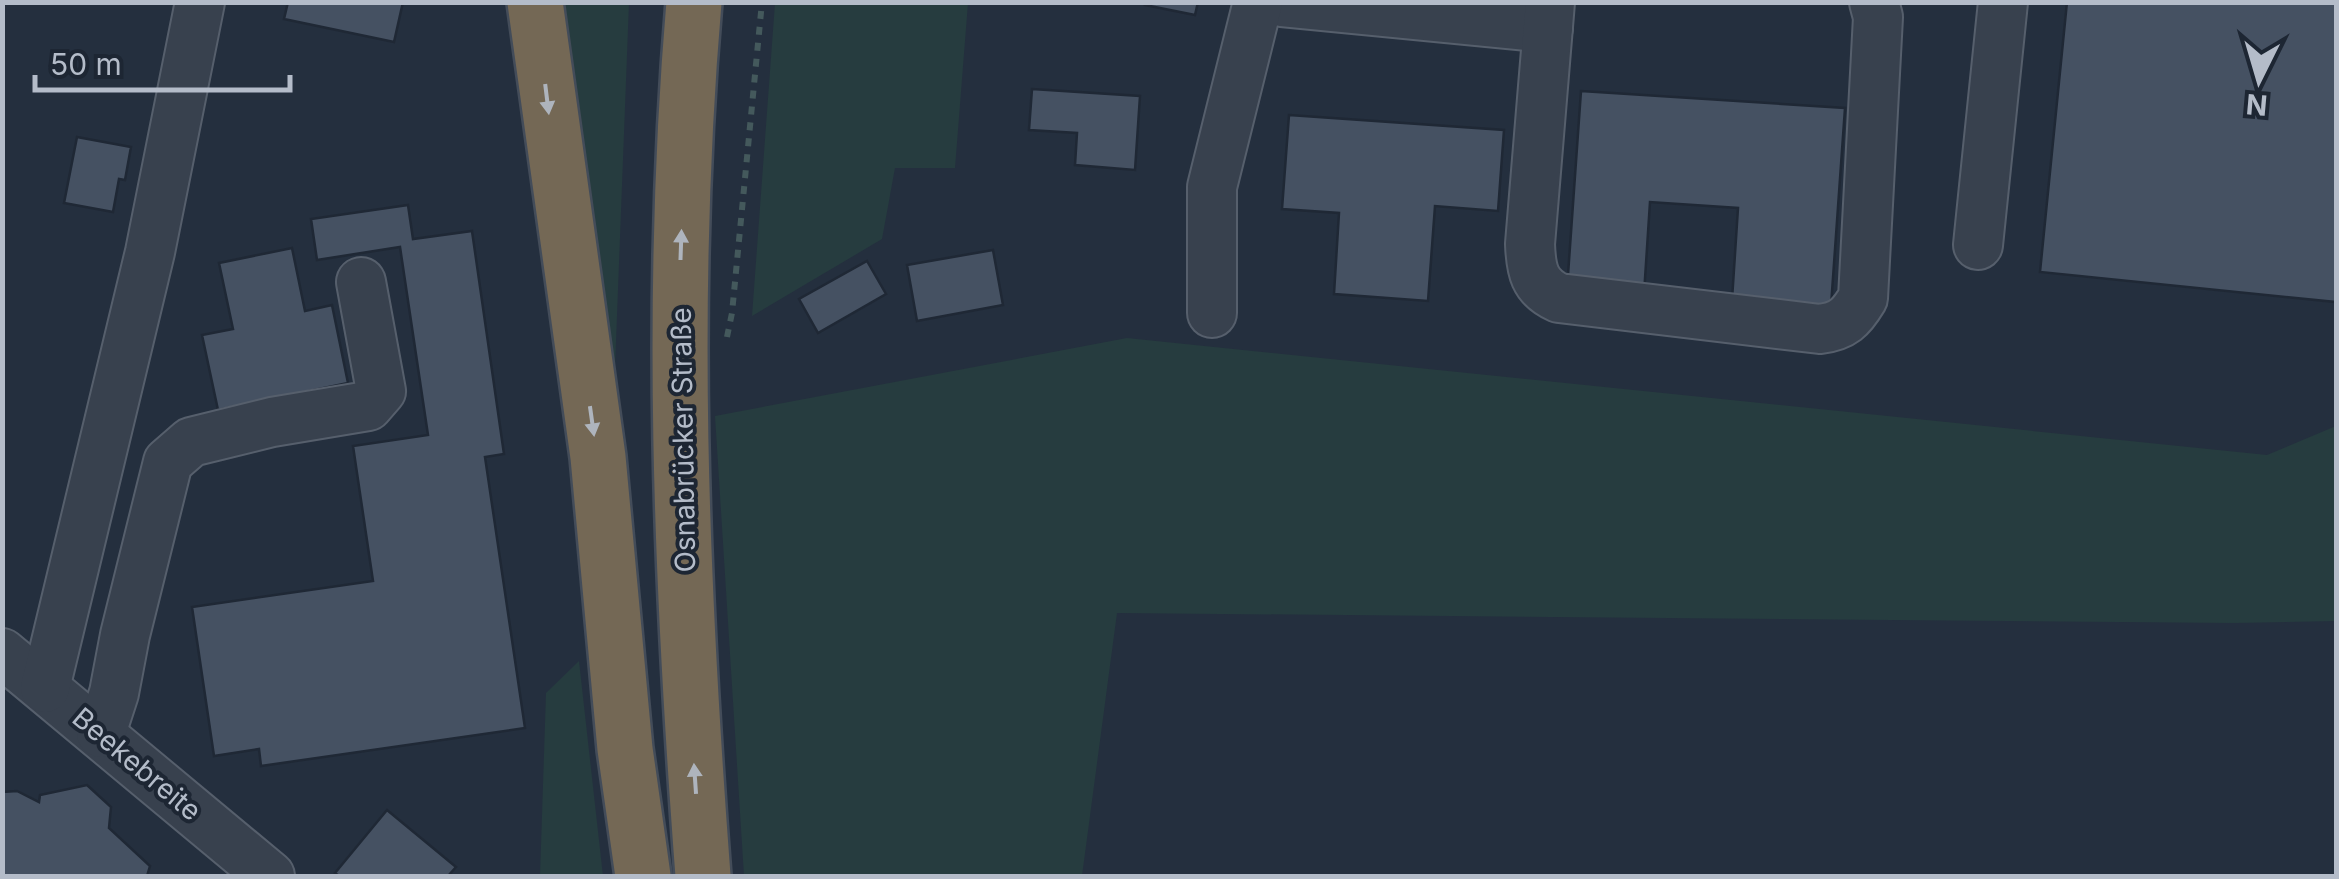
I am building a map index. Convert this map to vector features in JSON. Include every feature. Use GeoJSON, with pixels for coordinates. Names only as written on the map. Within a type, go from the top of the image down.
{"type":"FeatureCollection","features":[{"type":"Feature","properties":{"kind":"highway"},"geometry":{"type":"LineString","coordinates":[[535,2],[598,457],[625,750],[643,876]]}},
{"type":"Feature","properties":{"kind":"highway","name":"Osnabrücker Straße"},"geometry":{"type":"LineString","coordinates":[[657,876],[644,202],[659,2]]}},
{"type":"Feature","properties":{"kind":"highway","name":"Osnabrücker Straße"},"geometry":{"type":"LineString","coordinates":[[694,2],[681,242],[678,436],[702,876]]}},
{"type":"Feature","properties":{"kind":"street"},"geometry":{"type":"LineString","coordinates":[[46,688],[150,252],[200,2]]}},
{"type":"Feature","properties":{"kind":"street"},"geometry":{"type":"LineString","coordinates":[[1212,313],[1212,187],[1258,2]]}},
{"type":"Feature","properties":{"kind":"street"},"geometry":{"type":"LineString","coordinates":[[1282,2],[1549,16],[1530,244],[1531,266],[1545,292],[1559,298],[1820,328],[1838,327],[1852,316],[1863,298],[1878,17],[1874,2]]}},
{"type":"Feature","properties":{"kind":"street"},"geometry":{"type":"LineString","coordinates":[[1978,245],[2003,2]]}},
{"type":"Feature","properties":{"kind":"street"},"geometry":{"type":"LineString","coordinates":[[101,733],[114,693],[168,462],[191,442],[272,422],[368,406],[381,391],[361,282]]}},
{"type":"Feature","properties":{"kind":"street","name":"Beekebreite"},"geometry":{"type":"LineString","coordinates":[[2,653],[270,876]]}},
{"type":"Feature","properties":{"kind":"path"},"geometry":{"type":"LineString","coordinates":[[725,345],[732,313],[762,2]]}},
{"type":"Feature","properties":{"kind":"green space"},"geometry":{"type":"Polygon","coordinates":[[[558,3],[629,3],[614,394],[558,3]]]}},
{"type":"Feature","properties":{"kind":"green space"},"geometry":{"type":"Polygon","coordinates":[[[775,3],[968,3],[955,168],[895,168],[882,239],[752,316],[775,3]]]}},
{"type":"Feature","properties":{"kind":"green space"},"geometry":{"type":"Polygon","coordinates":[[[1127,338],[2267,455],[2336,426],[2336,621],[1117,613],[1082,876],[744,876],[715,416],[1127,338]]]}},
{"type":"Feature","properties":{"kind":"green space"},"geometry":{"type":"Polygon","coordinates":[[[579,661],[603,876],[540,876],[546,693],[579,661]]]}},
{"type":"Feature","properties":{"kind":"building"},"geometry":{"type":"Polygon","coordinates":[[[288,2],[403,2],[394,42],[284,19],[288,2]]]}},
{"type":"Feature","properties":{"kind":"building"},"geometry":{"type":"Polygon","coordinates":[[[1198,2],[1195,15],[1145,5],[1198,2]]]}},
{"type":"Feature","properties":{"kind":"building"},"geometry":{"type":"Polygon","coordinates":[[[2067,2],[2336,2],[2336,302],[2040,272],[2067,2]]]}},
{"type":"Feature","properties":{"kind":"building"},"geometry":{"type":"Polygon","coordinates":[[[1032,89],[1140,96],[1135,170],[1075,165],[1077,133],[1029,130],[1032,89]]]}},
{"type":"Feature","properties":{"kind":"building"},"geometry":{"type":"Polygon","coordinates":[[[1581,91],[1845,108],[1831,306],[1732,300],[1738,208],[1650,202],[1644,294],[1567,289],[1581,91]]]}},
{"type":"Feature","properties":{"kind":"building"},"geometry":{"type":"Polygon","coordinates":[[[1289,115],[1504,130],[1498,211],[1435,206],[1428,301],[1334,294],[1339,213],[1282,209],[1289,115]]]}},
{"type":"Feature","properties":{"kind":"building"},"geometry":{"type":"Polygon","coordinates":[[[77,137],[131,147],[125,180],[119,179],[113,212],[64,203],[77,137]]]}},
{"type":"Feature","properties":{"kind":"building"},"geometry":{"type":"Polygon","coordinates":[[[408,205],[413,239],[472,231],[504,454],[485,457],[525,728],[261,766],[259,749],[214,756],[192,607],[373,581],[353,446],[428,435],[400,247],[317,260],[311,219],[408,205]]]}},
{"type":"Feature","properties":{"kind":"building"},"geometry":{"type":"Polygon","coordinates":[[[292,248],[305,311],[332,305],[348,383],[218,410],[202,335],[233,329],[219,263],[292,248]]]}},
{"type":"Feature","properties":{"kind":"building"},"geometry":{"type":"Polygon","coordinates":[[[993,250],[1003,305],[917,321],[907,265],[993,250]]]}},
{"type":"Feature","properties":{"kind":"building"},"geometry":{"type":"Polygon","coordinates":[[[867,261],[886,294],[818,333],[799,299],[867,261]]]}},
{"type":"Feature","properties":{"kind":"building"},"geometry":{"type":"Polygon","coordinates":[[[87,785],[111,807],[109,828],[150,866],[147,876],[2,876],[2,792],[17,791],[39,802],[40,795],[87,785]]]}},
{"type":"Feature","properties":{"kind":"building"},"geometry":{"type":"Polygon","coordinates":[[[387,810],[456,867],[448,876],[335,873],[387,810]]]}}]}
